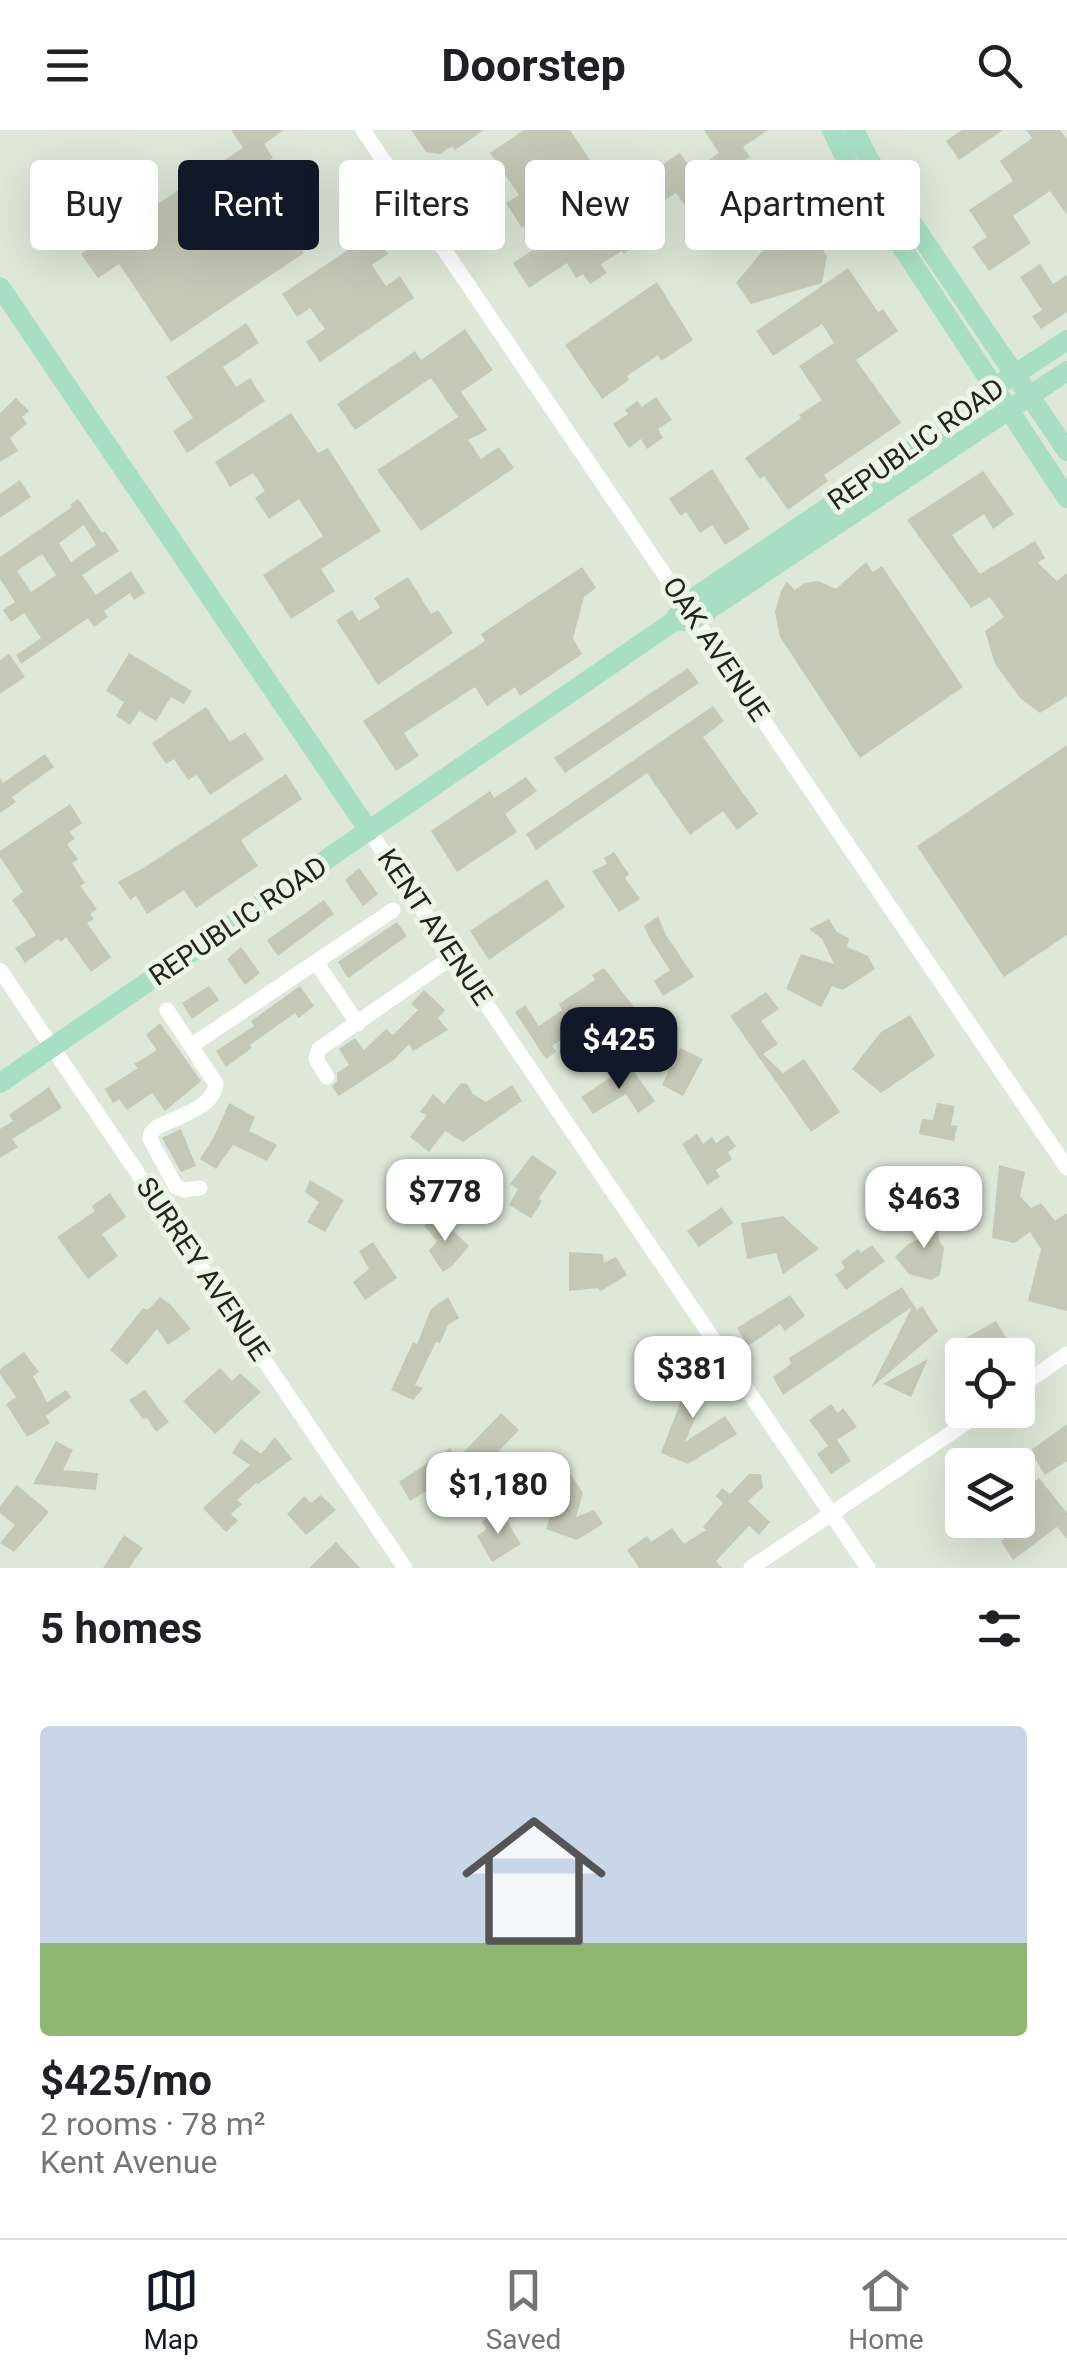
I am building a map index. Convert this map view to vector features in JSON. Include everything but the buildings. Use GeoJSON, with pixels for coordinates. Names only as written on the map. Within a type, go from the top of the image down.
{"type":"FeatureCollection","features":[{"type":"Feature","properties":{"kind":"main road"},"geometry":{"type":"LineString","coordinates":[[837,131],[879,176],[1067,452]]}},
{"type":"Feature","properties":{"kind":"main road"},"geometry":{"type":"LineString","coordinates":[[837,131],[851,170],[1067,498]]}},
{"type":"Feature","properties":{"kind":"main road","name":"KENT AVENUE"},"geometry":{"type":"LineString","coordinates":[[0,287],[369,831]]}},
{"type":"Feature","properties":{"kind":"main road","name":"REPUBLIC ROAD"},"geometry":{"type":"LineString","coordinates":[[0,1083],[685,615],[994,388],[1067,340]]}},
{"type":"Feature","properties":{"kind":"main road","name":"REPUBLIC ROAD"},"geometry":{"type":"LineString","coordinates":[[685,615],[1067,371]]}},
{"type":"Feature","properties":{"kind":"street","name":"OAK AVENUE"},"geometry":{"type":"LineString","coordinates":[[364,130],[685,615],[1067,1168]]}},
{"type":"Feature","properties":{"kind":"street","name":"KENT AVENUE"},"geometry":{"type":"LineString","coordinates":[[369,831],[868,1568]]}},
{"type":"Feature","properties":{"kind":"street"},"geometry":{"type":"LineString","coordinates":[[191,1046],[393,910]]}},
{"type":"Feature","properties":{"kind":"street"},"geometry":{"type":"LineString","coordinates":[[327,1077],[318,1063],[319,1049],[455,955]]}},
{"type":"Feature","properties":{"kind":"street"},"geometry":{"type":"LineString","coordinates":[[316,962],[358,1024]]}},
{"type":"Feature","properties":{"kind":"street","name":"SURREY AVENUE"},"geometry":{"type":"LineString","coordinates":[[0,970],[405,1568]]}},
{"type":"Feature","properties":{"kind":"street"},"geometry":{"type":"LineString","coordinates":[[167,1010],[216,1084],[216,1090],[207,1102],[157,1127],[150,1139],[176,1187],[200,1188]]}},
{"type":"Feature","properties":{"kind":"street"},"geometry":{"type":"LineString","coordinates":[[1035,1376],[1067,1354]]}},
{"type":"Feature","properties":{"kind":"street"},"geometry":{"type":"LineString","coordinates":[[751,1568],[958,1428]]}}]}
